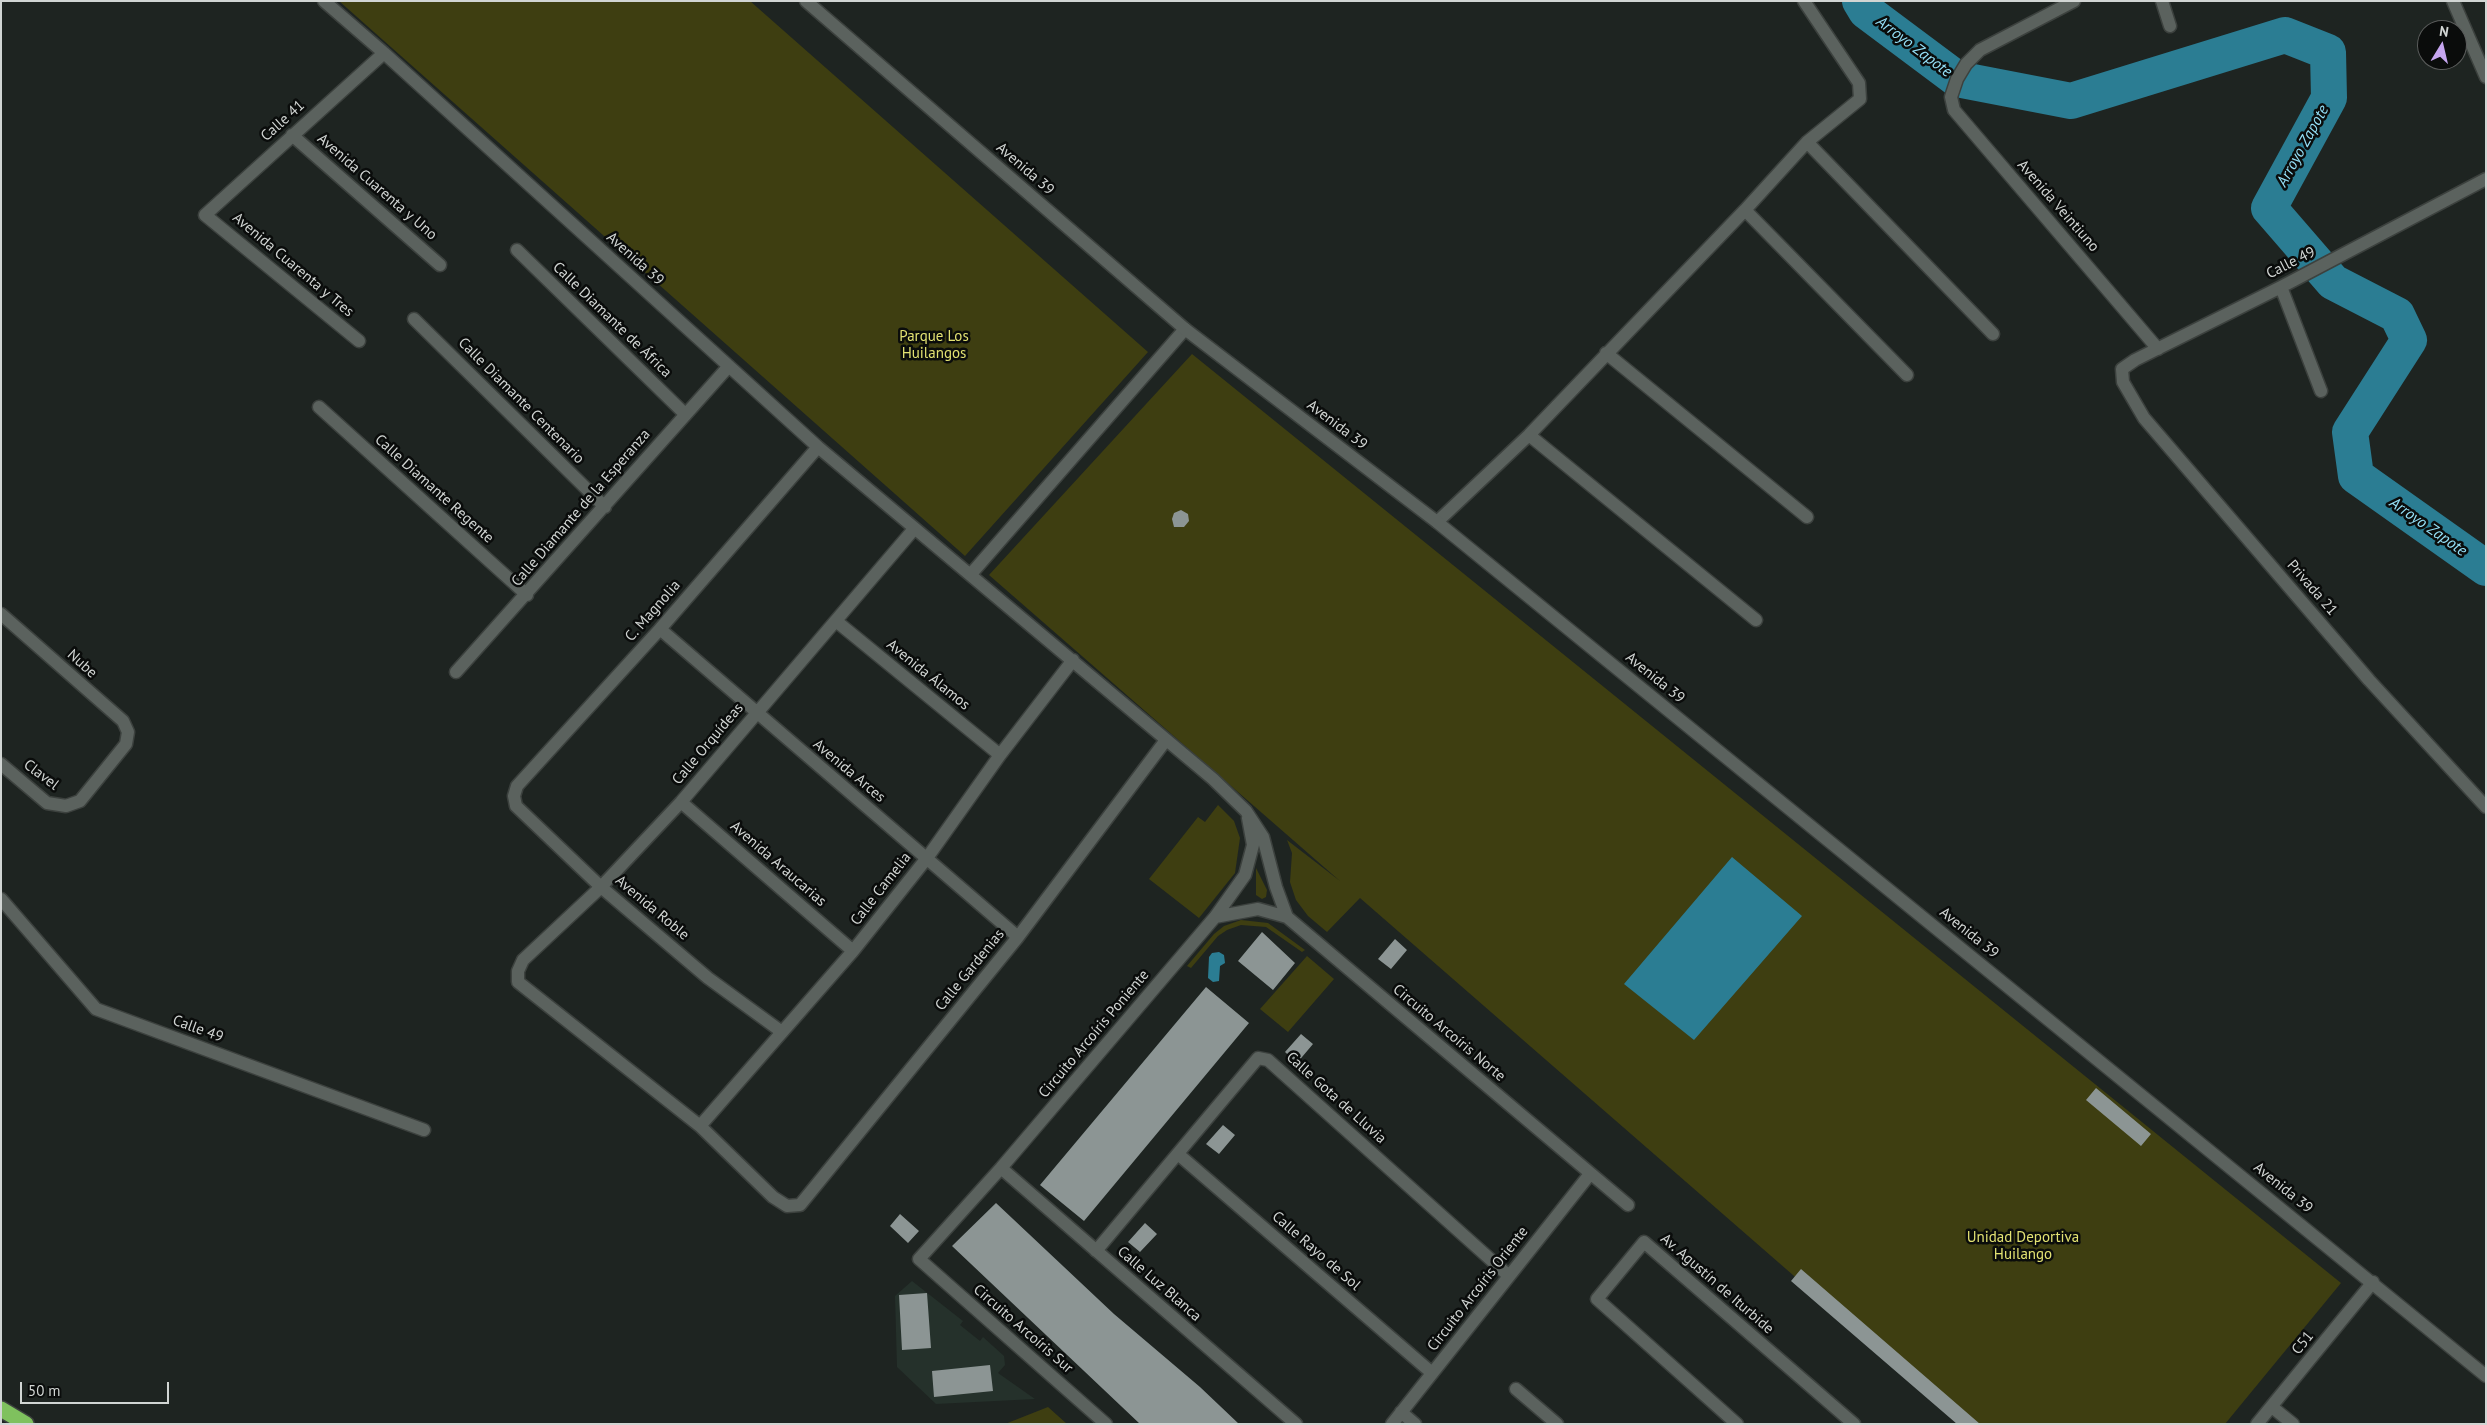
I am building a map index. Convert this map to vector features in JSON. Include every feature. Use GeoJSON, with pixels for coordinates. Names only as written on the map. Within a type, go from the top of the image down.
{"type":"FeatureCollection","features":[{"type":"Feature","properties":{"kind":"highway"},"geometry":{"type":"LineString","coordinates":[[1,1409],[26,1424]]}},
{"type":"Feature","properties":{"kind":"street","name":"Avenida 39"},"geometry":{"type":"LineString","coordinates":[[324,1],[384,52],[818,447],[1213,779],[1246,811]]}},
{"type":"Feature","properties":{"kind":"street","name":"Avenida 39"},"geometry":{"type":"LineString","coordinates":[[806,1],[1185,329],[1437,522],[2373,1282],[2486,1376]]}},
{"type":"Feature","properties":{"kind":"street"},"geometry":{"type":"LineString","coordinates":[[1437,522],[1529,435],[1745,210],[1807,142],[1860,100],[1859,83],[1804,1]]}},
{"type":"Feature","properties":{"kind":"street","name":"Avenida Veintiuno"},"geometry":{"type":"LineString","coordinates":[[2074,1],[1980,50],[1966,64],[1957,79],[1952,97],[1954,110],[2158,349]]}},
{"type":"Feature","properties":{"kind":"street"},"geometry":{"type":"LineString","coordinates":[[2162,1],[2170,26]]}},
{"type":"Feature","properties":{"kind":"street"},"geometry":{"type":"LineString","coordinates":[[2453,1],[2486,77]]}},
{"type":"Feature","properties":{"kind":"street","name":"Calle 41"},"geometry":{"type":"LineString","coordinates":[[205,214],[384,52]]}},
{"type":"Feature","properties":{"kind":"street","name":"Avenida Cuarenta y Uno"},"geometry":{"type":"LineString","coordinates":[[292,135],[440,265]]}},
{"type":"Feature","properties":{"kind":"street"},"geometry":{"type":"LineString","coordinates":[[1807,142],[1993,334]]}},
{"type":"Feature","properties":{"kind":"street","name":"Calle 49"},"geometry":{"type":"LineString","coordinates":[[2124,382],[2122,369],[2486,179]]}},
{"type":"Feature","properties":{"kind":"street"},"geometry":{"type":"LineString","coordinates":[[1745,210],[1907,375]]}},
{"type":"Feature","properties":{"kind":"street","name":"Avenida Cuarenta y Tres"},"geometry":{"type":"LineString","coordinates":[[205,214],[359,342]]}},
{"type":"Feature","properties":{"kind":"street","name":"Calle Diamante de África"},"geometry":{"type":"LineString","coordinates":[[517,250],[685,414]]}},
{"type":"Feature","properties":{"kind":"street"},"geometry":{"type":"LineString","coordinates":[[2281,287],[2320,391]]}},
{"type":"Feature","properties":{"kind":"street","name":"Calle Diamante Centenario"},"geometry":{"type":"LineString","coordinates":[[414,319],[605,507]]}},
{"type":"Feature","properties":{"kind":"street"},"geometry":{"type":"LineString","coordinates":[[971,574],[1185,329]]}},
{"type":"Feature","properties":{"kind":"street"},"geometry":{"type":"LineString","coordinates":[[1606,353],[1807,517]]}},
{"type":"Feature","properties":{"kind":"street","name":"Calle Diamante de la Esperanza"},"geometry":{"type":"LineString","coordinates":[[456,672],[527,595],[729,366]]}},
{"type":"Feature","properties":{"kind":"street","name":"Privada 21"},"geometry":{"type":"LineString","coordinates":[[2124,382],[2144,418],[2230,520],[2369,680],[2486,807]]}},
{"type":"Feature","properties":{"kind":"street","name":"Calle Diamante Regente"},"geometry":{"type":"LineString","coordinates":[[318,407],[527,595]]}},
{"type":"Feature","properties":{"kind":"street"},"geometry":{"type":"LineString","coordinates":[[1529,435],[1756,620]]}},
{"type":"Feature","properties":{"kind":"street","name":"C. Magnolia"},"geometry":{"type":"LineString","coordinates":[[514,796],[516,786],[660,629],[818,447]]}},
{"type":"Feature","properties":{"kind":"street","name":"Calle Orquídeas"},"geometry":{"type":"LineString","coordinates":[[700,1126],[518,982],[518,970],[523,960],[601,887],[681,802],[914,528]]}},
{"type":"Feature","properties":{"kind":"street","name":"Nube"},"geometry":{"type":"LineString","coordinates":[[1,614],[122,721],[128,732],[126,744]]}},
{"type":"Feature","properties":{"kind":"street","name":"Avenida Álamos"},"geometry":{"type":"LineString","coordinates":[[836,621],[1000,755]]}},
{"type":"Feature","properties":{"kind":"street","name":"Avenida Arces"},"geometry":{"type":"LineString","coordinates":[[660,629],[1018,936]]}},
{"type":"Feature","properties":{"kind":"street","name":"Calle Camelia"},"geometry":{"type":"LineString","coordinates":[[700,1126],[853,951],[927,858],[1000,755],[1073,660]]}},
{"type":"Feature","properties":{"kind":"street","name":"Calle Gardenias"},"geometry":{"type":"LineString","coordinates":[[700,1126],[773,1197],[787,1206],[800,1205],[1018,936],[1166,740]]}},
{"type":"Feature","properties":{"kind":"street","name":"Clavel"},"geometry":{"type":"LineString","coordinates":[[1,764],[47,803],[66,806],[80,801],[126,744]]}},
{"type":"Feature","properties":{"kind":"street","name":"Avenida Roble"},"geometry":{"type":"LineString","coordinates":[[514,796],[516,806],[601,887],[708,978],[782,1032]]}},
{"type":"Feature","properties":{"kind":"street","name":"Avenida Araucarias"},"geometry":{"type":"LineString","coordinates":[[681,802],[853,951]]}},
{"type":"Feature","properties":{"kind":"street","name":"Circuito Arcoíris Poniente"},"geometry":{"type":"LineString","coordinates":[[920,1259],[1001,1168],[1215,917],[1245,875],[1253,845],[1246,811]]}},
{"type":"Feature","properties":{"kind":"street","name":"Circuito Arcoíris Norte"},"geometry":{"type":"LineString","coordinates":[[1246,811],[1263,837],[1276,887],[1287,917]]}},
{"type":"Feature","properties":{"kind":"street","name":"Calle 49"},"geometry":{"type":"LineString","coordinates":[[1,899],[96,1009],[424,1130]]}},
{"type":"Feature","properties":{"kind":"street","name":"Circuito Arcoíris Norte"},"geometry":{"type":"LineString","coordinates":[[1215,917],[1258,910],[1287,917],[1628,1205]]}},
{"type":"Feature","properties":{"kind":"street","name":"Calle Gota de Lluvia"},"geometry":{"type":"LineString","coordinates":[[1096,1251],[1258,1058],[1268,1060],[1509,1276]]}},
{"type":"Feature","properties":{"kind":"street","name":"Calle Rayo de Sol"},"geometry":{"type":"LineString","coordinates":[[1178,1154],[1432,1373]]}},
{"type":"Feature","properties":{"kind":"street","name":"Calle Luz Blanca"},"geometry":{"type":"LineString","coordinates":[[1001,1168],[1296,1424]]}},
{"type":"Feature","properties":{"kind":"street","name":"Circuito Arcoíris Oriente"},"geometry":{"type":"LineString","coordinates":[[1392,1424],[1590,1174]]}},
{"type":"Feature","properties":{"kind":"street","name":"Av. Agustín de Iturbide"},"geometry":{"type":"LineString","coordinates":[[1737,1424],[1597,1299],[1644,1242],[1854,1424]]}},
{"type":"Feature","properties":{"kind":"street","name":"Circuito Arcoíris Sur"},"geometry":{"type":"LineString","coordinates":[[920,1259],[1106,1424]]}},
{"type":"Feature","properties":{"kind":"street","name":"C51"},"geometry":{"type":"LineString","coordinates":[[2257,1424],[2373,1282]]}},
{"type":"Feature","properties":{"kind":"street"},"geometry":{"type":"LineString","coordinates":[[1516,1389],[1557,1424]]}},
{"type":"Feature","properties":{"kind":"street"},"geometry":{"type":"LineString","coordinates":[[2272,1406],[2293,1424]]}},
{"type":"Feature","properties":{"kind":"street"},"geometry":{"type":"LineString","coordinates":[[1401,1412],[1415,1424]]}},
{"type":"Feature","properties":{"kind":"shaded area"},"geometry":{"type":"Polygon","coordinates":[[[912,1281],[963,1321],[960,1325],[980,1341],[983,1337],[1004,1356],[1005,1365],[998,1373],[1035,1399],[936,1404],[897,1367],[895,1296],[912,1281]]]}},
{"type":"Feature","properties":{"kind":"green space","name":"Parque Los Huilangos"},"geometry":{"type":"Polygon","coordinates":[[[339,1],[750,1],[1148,352],[965,556],[339,1]]]}},
{"type":"Feature","properties":{"kind":"green space","name":"Unidad Deportiva Huilango"},"geometry":{"type":"Polygon","coordinates":[[[1192,354],[2341,1283],[2225,1424],[1964,1424],[1360,898],[1327,932],[1308,916],[1296,900],[1290,882],[1292,853],[1287,840],[1340,881],[989,575],[1192,354]]]}},
{"type":"Feature","properties":{"kind":"green space"},"geometry":{"type":"Polygon","coordinates":[[[1218,805],[1234,821],[1240,838],[1235,873],[1199,918],[1149,879],[1198,817],[1205,822],[1218,805]]]}},
{"type":"Feature","properties":{"kind":"green space"},"geometry":{"type":"Polygon","coordinates":[[[1256,868],[1267,890],[1266,897],[1262,899],[1256,895],[1256,868]]]}},
{"type":"Feature","properties":{"kind":"green space"},"geometry":{"type":"Polygon","coordinates":[[[1241,920],[1268,923],[1305,950],[1302,952],[1266,927],[1241,925],[1227,930],[1218,936],[1191,968],[1187,966],[1214,934],[1224,926],[1241,920]]]}},
{"type":"Feature","properties":{"kind":"green space"},"geometry":{"type":"Polygon","coordinates":[[[1307,956],[1334,979],[1288,1032],[1260,1009],[1307,956]]]}},
{"type":"Feature","properties":{"kind":"green space"},"geometry":{"type":"Polygon","coordinates":[[[1048,1407],[1067,1424],[1005,1424],[1048,1407]]]}},
{"type":"Feature","properties":{"kind":"water"},"geometry":{"type":"Polygon","coordinates":[[[1732,857],[1802,916],[1694,1040],[1624,984],[1732,857]]]}},
{"type":"Feature","properties":{"kind":"water"},"geometry":{"type":"Polygon","coordinates":[[[1219,952],[1224,955],[1225,963],[1220,966],[1219,981],[1213,982],[1208,978],[1209,957],[1212,953],[1219,952]]]}},
{"type":"Feature","properties":{"kind":"building"},"geometry":{"type":"Polygon","coordinates":[[[1181,510],[1188,514],[1189,521],[1184,527],[1174,527],[1172,519],[1174,513],[1181,510]]]}},
{"type":"Feature","properties":{"kind":"building"},"geometry":{"type":"Polygon","coordinates":[[[1262,932],[1295,963],[1273,990],[1238,961],[1262,932]]]}},
{"type":"Feature","properties":{"kind":"building"},"geometry":{"type":"Polygon","coordinates":[[[1395,939],[1407,950],[1391,969],[1378,959],[1395,939]]]}},
{"type":"Feature","properties":{"kind":"building"},"geometry":{"type":"Polygon","coordinates":[[[1206,987],[1249,1023],[1084,1221],[1040,1185],[1206,987]]]}},
{"type":"Feature","properties":{"kind":"building"},"geometry":{"type":"Polygon","coordinates":[[[1301,1034],[1313,1044],[1297,1063],[1285,1052],[1301,1034]]]}},
{"type":"Feature","properties":{"kind":"building"},"geometry":{"type":"Polygon","coordinates":[[[2096,1088],[2151,1134],[2141,1146],[2086,1100],[2096,1088]]]}},
{"type":"Feature","properties":{"kind":"building"},"geometry":{"type":"Polygon","coordinates":[[[1223,1125],[1235,1135],[1219,1154],[1206,1144],[1223,1125]]]}},
{"type":"Feature","properties":{"kind":"building"},"geometry":{"type":"Polygon","coordinates":[[[996,1203],[1114,1314],[1200,1387],[1239,1424],[1140,1424],[952,1246],[996,1203]]]}},
{"type":"Feature","properties":{"kind":"building"},"geometry":{"type":"Polygon","coordinates":[[[900,1214],[919,1231],[908,1243],[890,1226],[900,1214]]]}},
{"type":"Feature","properties":{"kind":"building"},"geometry":{"type":"Polygon","coordinates":[[[1145,1223],[1157,1234],[1140,1252],[1128,1242],[1145,1223]]]}},
{"type":"Feature","properties":{"kind":"building"},"geometry":{"type":"Polygon","coordinates":[[[1801,1269],[1980,1424],[1957,1424],[1791,1281],[1801,1269]]]}},
{"type":"Feature","properties":{"kind":"building"},"geometry":{"type":"Polygon","coordinates":[[[927,1293],[931,1348],[902,1350],[899,1295],[927,1293]]]}},
{"type":"Feature","properties":{"kind":"building"},"geometry":{"type":"Polygon","coordinates":[[[990,1365],[993,1391],[934,1397],[932,1371],[990,1365]]]}},
{"type":"Feature","properties":{"kind":"waterway","name":"Arroyo Zapote"},"geometry":{"type":"LineString","coordinates":[[1860,1],[1866,11],[1957,79],[2071,101],[2285,35],[2328,52],[2329,98],[2269,208],[2333,282],[2397,315],[2409,340],[2350,432],[2356,476],[2486,568]]}}]}
